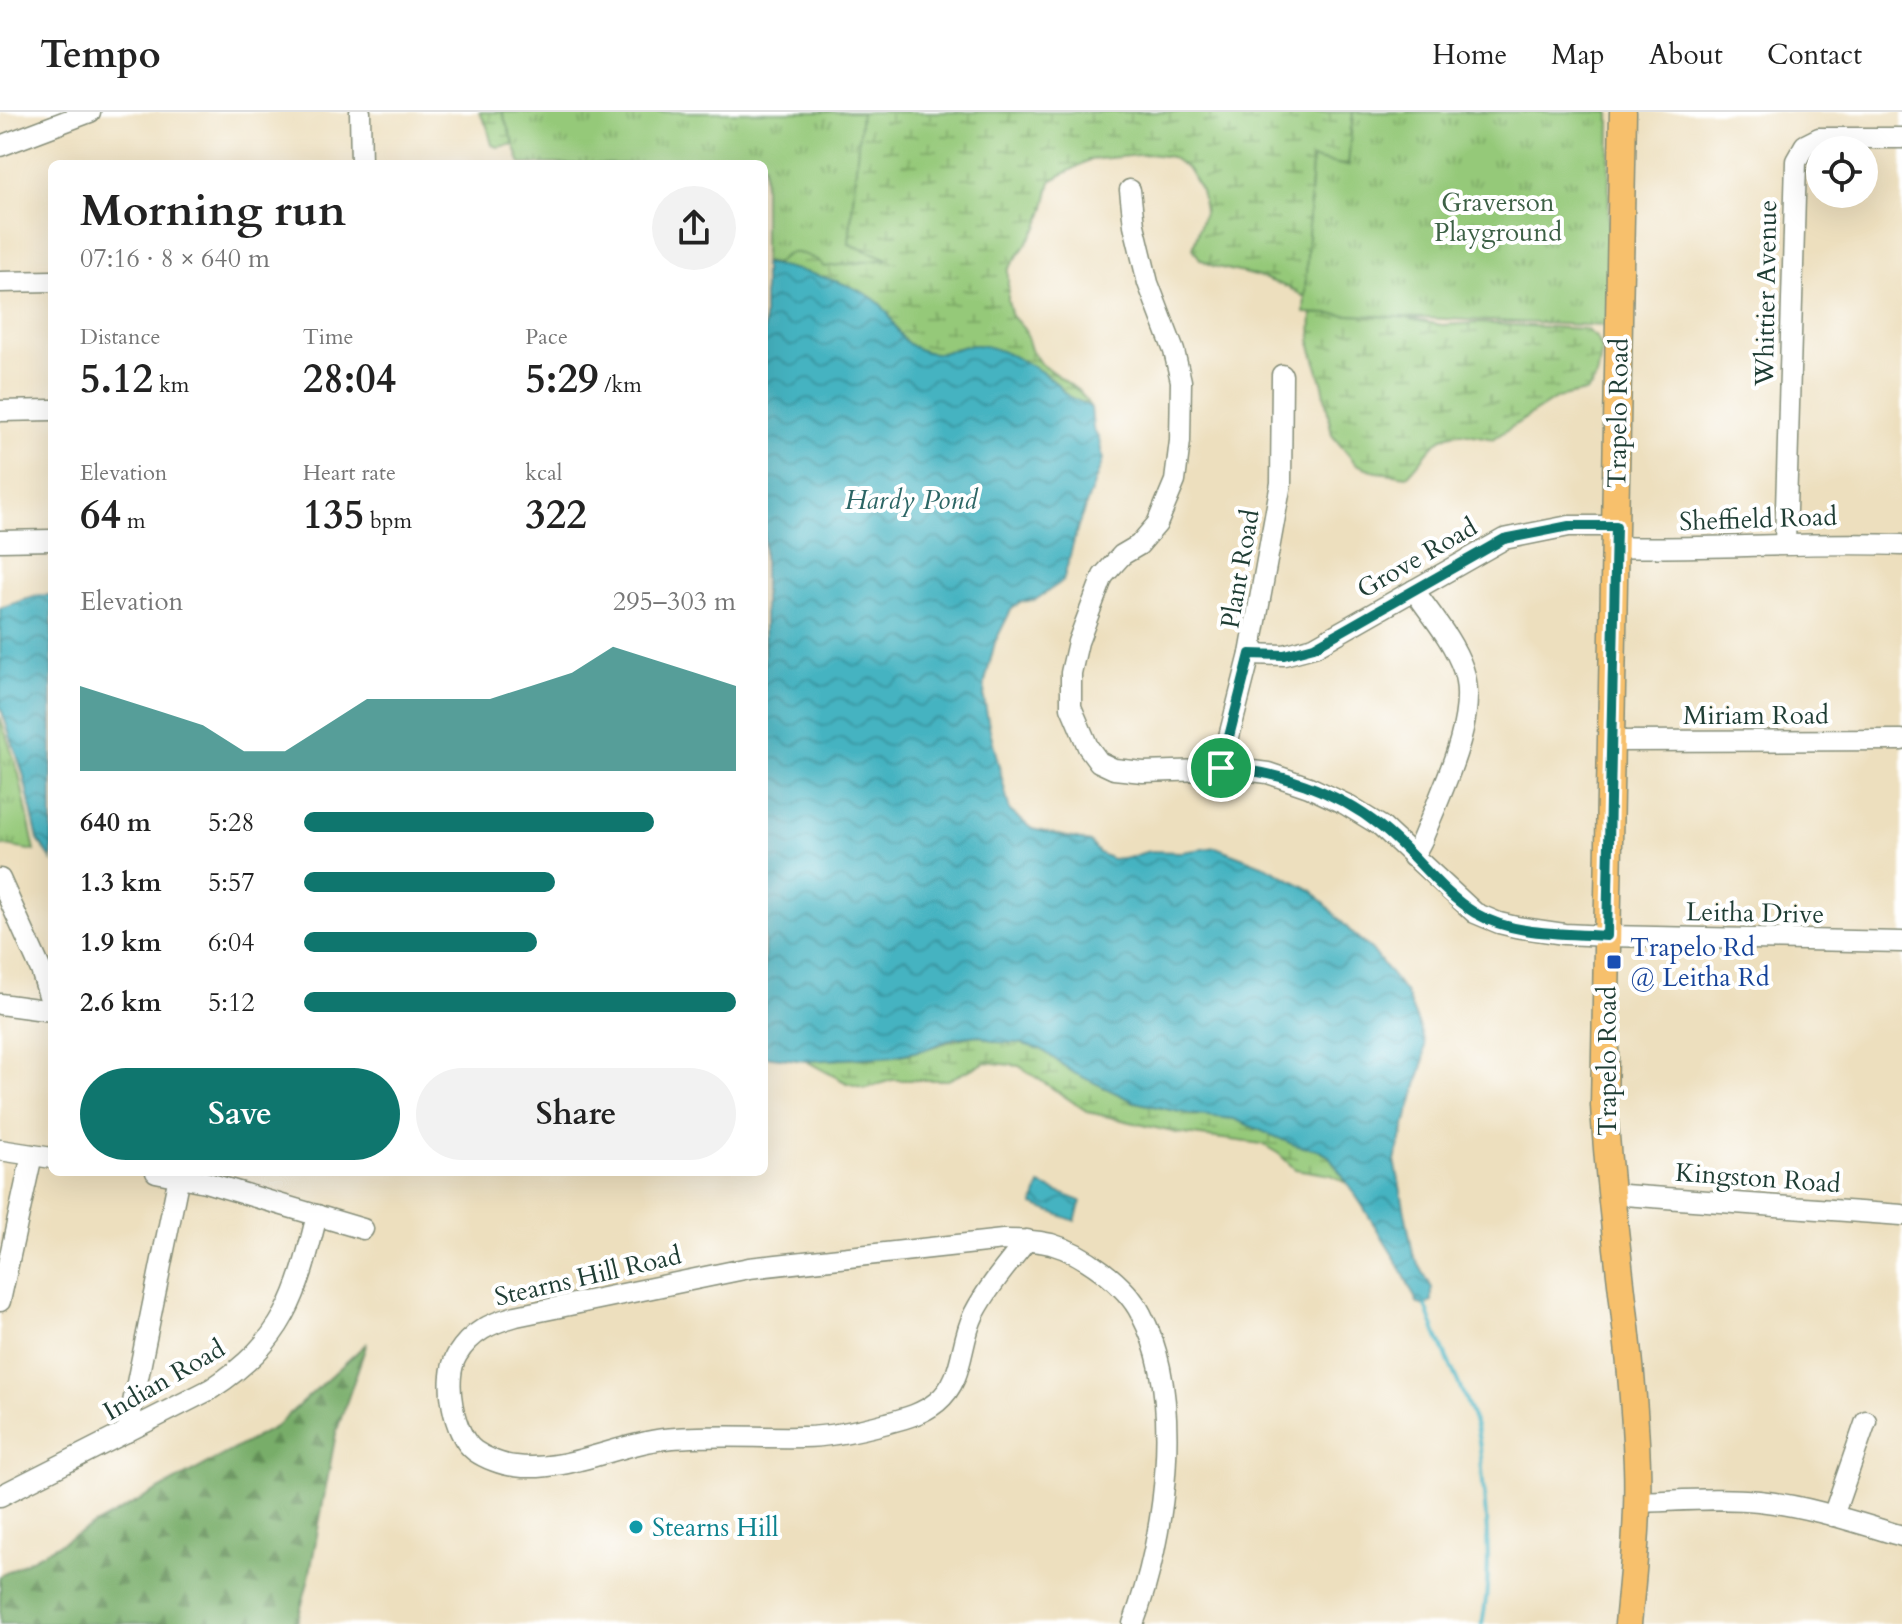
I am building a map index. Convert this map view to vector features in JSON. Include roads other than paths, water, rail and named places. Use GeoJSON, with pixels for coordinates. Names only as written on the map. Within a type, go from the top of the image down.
{"type":"FeatureCollection","features":[{"type":"Feature","properties":{"kind":"main road","name":"Trapelo Road"},"geometry":{"type":"LineString","coordinates":[[1623,112],[1604,1105],[1638,1468],[1628,1624]]}},
{"type":"Feature","properties":{"kind":"street"},"geometry":{"type":"LineString","coordinates":[[0,146],[90,112]]}},
{"type":"Feature","properties":{"kind":"street"},"geometry":{"type":"LineString","coordinates":[[360,112],[361,160]]}},
{"type":"Feature","properties":{"kind":"street","name":"Whittier Avenue"},"geometry":{"type":"LineString","coordinates":[[1785,544],[1796,161],[1805,145],[1819,138],[1902,138]]}},
{"type":"Feature","properties":{"kind":"street","name":"Leitha Drive"},"geometry":{"type":"LineString","coordinates":[[1130,190],[1134,225],[1148,283],[1174,351],[1181,381],[1180,441],[1175,481],[1157,524],[1139,545],[1122,555],[1103,576],[1078,642],[1071,673],[1071,707],[1088,747],[1099,762],[1114,769],[1143,772],[1221,768],[1268,773],[1309,787],[1381,826],[1475,913],[1499,923],[1564,934],[1902,942]]}},
{"type":"Feature","properties":{"kind":"street"},"geometry":{"type":"LineString","coordinates":[[0,282],[48,281]]}},
{"type":"Feature","properties":{"kind":"street","name":"Plant Road"},"geometry":{"type":"LineString","coordinates":[[1221,768],[1250,654],[1281,483],[1282,375]]}},
{"type":"Feature","properties":{"kind":"street"},"geometry":{"type":"LineString","coordinates":[[0,411],[48,410]]}},
{"type":"Feature","properties":{"kind":"street","name":"Grove Road"},"geometry":{"type":"LineString","coordinates":[[1250,654],[1284,655],[1314,647],[1504,539],[1569,526],[1616,536]]}},
{"type":"Feature","properties":{"kind":"street","name":"Sheffield Road"},"geometry":{"type":"LineString","coordinates":[[1616,536],[1679,548],[1833,542],[1902,545]]}},
{"type":"Feature","properties":{"kind":"street"},"geometry":{"type":"LineString","coordinates":[[0,541],[48,540]]}},
{"type":"Feature","properties":{"kind":"street"},"geometry":{"type":"LineString","coordinates":[[1413,857],[1466,721],[1468,694],[1463,670],[1452,645],[1414,590]]}},
{"type":"Feature","properties":{"kind":"street","name":"Miriam Road"},"geometry":{"type":"LineString","coordinates":[[1611,741],[1902,740]]}},
{"type":"Feature","properties":{"kind":"street"},"geometry":{"type":"LineString","coordinates":[[0,879],[48,992]]}},
{"type":"Feature","properties":{"kind":"street"},"geometry":{"type":"LineString","coordinates":[[0,1004],[48,1010]]}},
{"type":"Feature","properties":{"kind":"street"},"geometry":{"type":"LineString","coordinates":[[0,1150],[42,1156],[0,1301]]}},
{"type":"Feature","properties":{"kind":"street"},"geometry":{"type":"LineString","coordinates":[[127,1432],[164,1176]]}},
{"type":"Feature","properties":{"kind":"street"},"geometry":{"type":"LineString","coordinates":[[175,1176],[363,1229]]}},
{"type":"Feature","properties":{"kind":"street","name":"Kingston Road"},"geometry":{"type":"LineString","coordinates":[[1610,1194],[1902,1215]]}},
{"type":"Feature","properties":{"kind":"street","name":"Indian Road"},"geometry":{"type":"LineString","coordinates":[[0,1496],[211,1389],[236,1372],[280,1326],[295,1297],[317,1215]]}},
{"type":"Feature","properties":{"kind":"street","name":"Stearns Hill Road"},"geometry":{"type":"LineString","coordinates":[[1027,1240],[988,1290],[975,1313],[967,1330],[954,1384],[938,1401],[917,1415],[871,1427],[807,1437],[661,1439],[556,1465],[515,1466],[474,1450],[462,1435],[455,1415],[450,1384],[455,1358],[471,1338],[491,1323],[749,1268],[1003,1240],[1027,1240],[1054,1245],[1091,1264],[1119,1284],[1140,1312],[1156,1350],[1165,1428],[1165,1484],[1147,1577],[1133,1624]]}},
{"type":"Feature","properties":{"kind":"street"},"geometry":{"type":"LineString","coordinates":[[1833,1516],[1866,1421]]}},
{"type":"Feature","properties":{"kind":"street"},"geometry":{"type":"LineString","coordinates":[[1636,1502],[1759,1501],[1833,1516],[1902,1536]]}},
{"type":"Feature","properties":{"kind":"water","name":"Hardy Pond"},"geometry":{"type":"Polygon","coordinates":[[[768,264],[824,277],[868,295],[885,309],[903,339],[916,348],[934,353],[975,345],[995,349],[1041,372],[1068,396],[1091,408],[1093,429],[1099,439],[1103,460],[1078,526],[1063,581],[1035,600],[1020,602],[1011,610],[995,642],[985,682],[984,699],[989,726],[1010,811],[1032,829],[1090,842],[1099,853],[1112,859],[1149,851],[1181,852],[1216,847],[1267,867],[1313,891],[1372,950],[1406,994],[1425,1045],[1424,1061],[1395,1160],[1413,1254],[1432,1288],[1432,1301],[1426,1306],[1418,1304],[1399,1265],[1362,1205],[1329,1156],[1316,1149],[1297,1146],[1234,1119],[1189,1114],[1135,1102],[1074,1073],[1041,1049],[1019,1043],[996,1042],[978,1035],[954,1038],[923,1050],[894,1056],[806,1061],[768,1056],[768,264]]]}},
{"type":"Feature","properties":{"kind":"water"},"geometry":{"type":"Polygon","coordinates":[[[48,595],[48,854],[38,840],[23,773],[0,706],[0,608],[48,595]]]}},
{"type":"Feature","properties":{"kind":"water"},"geometry":{"type":"Polygon","coordinates":[[[1040,1185],[1081,1201],[1075,1221],[1033,1205],[1040,1185]]]}},
{"type":"Feature","properties":{"kind":"waterway"},"geometry":{"type":"LineString","coordinates":[[1426,1306],[1478,1436],[1488,1553],[1482,1624]]}},
{"type":"Feature","properties":{"kind":"place","name":"Trapelo Rd @ Leitha Rd"},"geometry":{"type":"Point","coordinates":[1614,962]}},
{"type":"Feature","properties":{"kind":"place","name":"Stearns Hill"},"geometry":{"type":"Point","coordinates":[636,1527]}},
{"type":"Feature","properties":{"kind":"park label","name":"Graverson Playground"},"geometry":{"type":"Point","coordinates":[1498,217]}}]}
